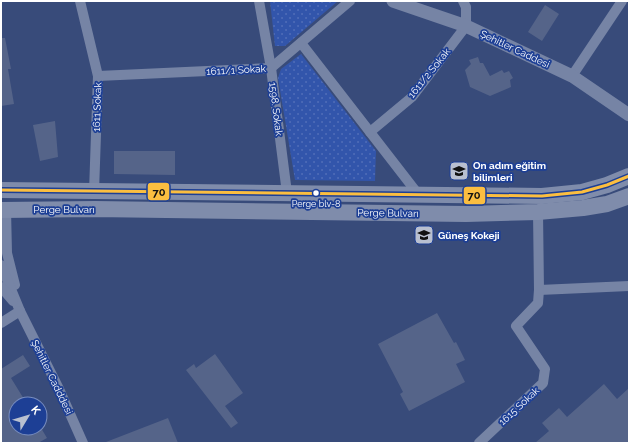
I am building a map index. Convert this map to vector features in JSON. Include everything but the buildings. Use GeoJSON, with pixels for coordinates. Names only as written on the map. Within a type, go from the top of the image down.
{"type":"FeatureCollection","features":[{"type":"Feature","properties":{"kind":"main road","name":"Perge Bulvarı"},"geometry":{"type":"LineString","coordinates":[[1,190],[542,196],[582,192],[607,185],[629,176]]}},
{"type":"Feature","properties":{"kind":"main road","name":"Perge Bulvarı"},"geometry":{"type":"LineString","coordinates":[[3,209],[466,214],[538,212],[607,204],[629,196]]}},
{"type":"Feature","properties":{"kind":"street","name":"1611 Sokak"},"geometry":{"type":"LineString","coordinates":[[80,1],[98,76],[94,192]]}},
{"type":"Feature","properties":{"kind":"street","name":"1598. Sokak"},"geometry":{"type":"LineString","coordinates":[[259,1],[271,68],[287,193]]}},
{"type":"Feature","properties":{"kind":"street","name":"1611/1 Sokak"},"geometry":{"type":"LineString","coordinates":[[98,76],[271,68],[350,1]]}},
{"type":"Feature","properties":{"kind":"street","name":"Şehitler Caddesi"},"geometry":{"type":"LineString","coordinates":[[393,1],[466,26],[572,76],[629,115]]}},
{"type":"Feature","properties":{"kind":"street"},"geometry":{"type":"LineString","coordinates":[[463,1],[466,7],[466,26]]}},
{"type":"Feature","properties":{"kind":"street"},"geometry":{"type":"LineString","coordinates":[[572,76],[622,1]]}},
{"type":"Feature","properties":{"kind":"street","name":"1611/2 Sokak"},"geometry":{"type":"LineString","coordinates":[[370,132],[412,97],[466,26]]}},
{"type":"Feature","properties":{"kind":"street"},"geometry":{"type":"LineString","coordinates":[[301,43],[418,194]]}},
{"type":"Feature","properties":{"kind":"street"},"geometry":{"type":"LineString","coordinates":[[3,209],[7,253],[20,311]]}},
{"type":"Feature","properties":{"kind":"street","name":"1615 Sokak"},"geometry":{"type":"LineString","coordinates":[[479,443],[544,383],[545,369],[516,326],[538,303],[538,212]]}},
{"type":"Feature","properties":{"kind":"street"},"geometry":{"type":"LineString","coordinates":[[1,265],[20,311]]}},
{"type":"Feature","properties":{"kind":"street"},"geometry":{"type":"LineString","coordinates":[[539,290],[629,286]]}},
{"type":"Feature","properties":{"kind":"street"},"geometry":{"type":"LineString","coordinates":[[1,287],[20,311]]}},
{"type":"Feature","properties":{"kind":"street"},"geometry":{"type":"LineString","coordinates":[[1,323],[20,311]]}},
{"type":"Feature","properties":{"kind":"street","name":"Şehitler Cadddesi"},"geometry":{"type":"LineString","coordinates":[[20,311],[83,443]]}},
{"type":"Feature","properties":{"kind":"shaded area"},"geometry":{"type":"Polygon","coordinates":[[[270,1],[338,1],[285,46],[275,46],[270,1]]]}},
{"type":"Feature","properties":{"kind":"shaded area"},"geometry":{"type":"Polygon","coordinates":[[[301,54],[376,151],[375,181],[295,180],[278,78],[281,69],[301,54]]]}},
{"type":"Feature","properties":{"kind":"transit line","name":"70"},"geometry":{"type":"LineString","coordinates":[[1,190],[542,196],[582,192],[607,185],[629,176]]}},
{"type":"Feature","properties":{"kind":"place","name":"On adım eğitim bilimleri"},"geometry":{"type":"Point","coordinates":[459,171]}},
{"type":"Feature","properties":{"kind":"place","name":"Perge blv-8"},"geometry":{"type":"Point","coordinates":[316,193]}},
{"type":"Feature","properties":{"kind":"place","name":"Güneş Kokeji"},"geometry":{"type":"Point","coordinates":[424,235]}}]}
